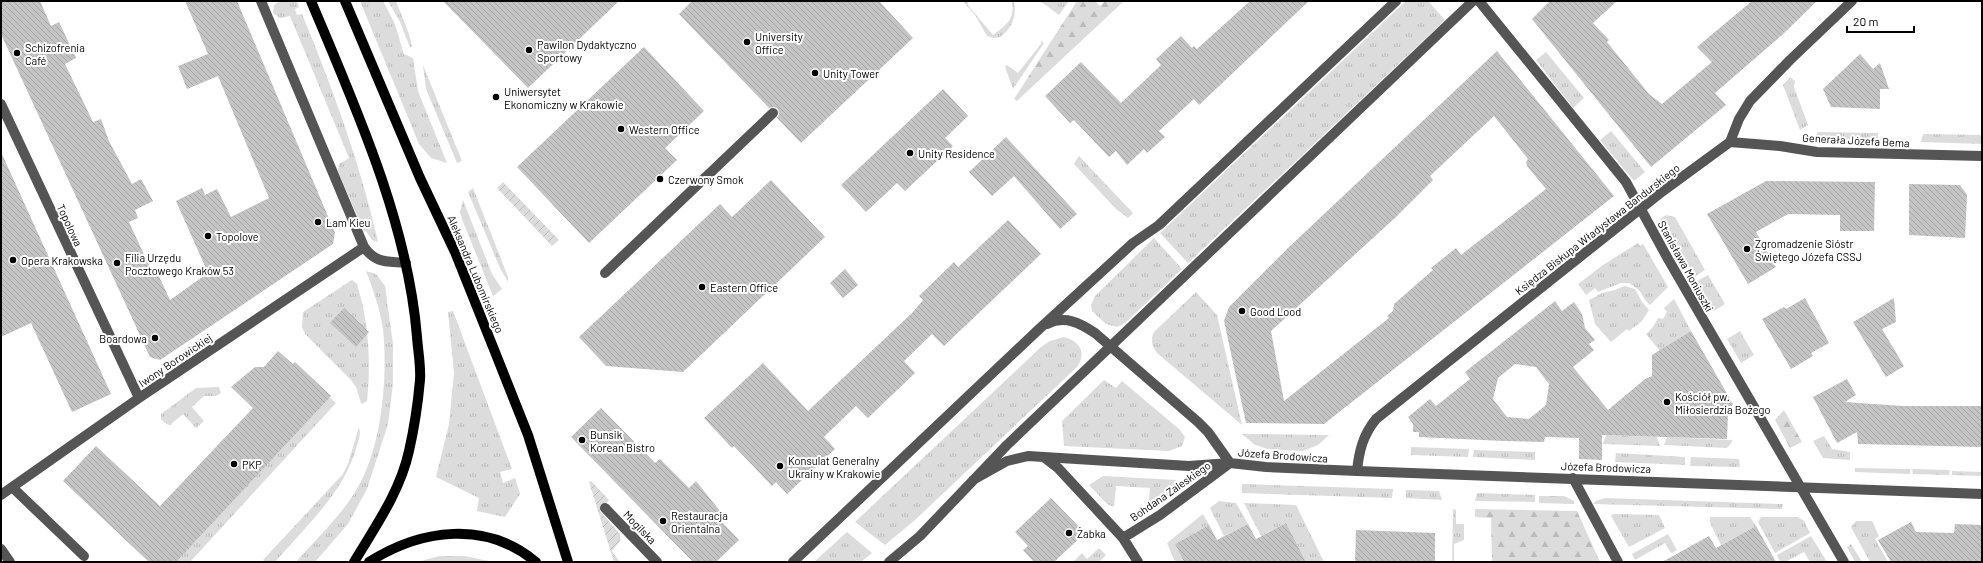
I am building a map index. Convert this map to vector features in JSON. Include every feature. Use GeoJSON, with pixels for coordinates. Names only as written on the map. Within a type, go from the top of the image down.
{"type":"FeatureCollection","features":[{"type":"Feature","properties":{"kind":"main road"},"geometry":{"type":"LineString","coordinates":[[311,1],[378,169],[406,262],[414,303],[420,379],[409,452],[394,495],[354,562]]}},
{"type":"Feature","properties":{"kind":"main road","name":"Aleksandra Lubomirskiego"},"geometry":{"type":"LineString","coordinates":[[345,1],[420,178],[455,252],[487,330],[528,435],[568,562]]}},
{"type":"Feature","properties":{"kind":"main road"},"geometry":{"type":"LineString","coordinates":[[369,562],[391,549],[417,539],[456,533],[470,533],[494,539],[520,550],[536,562]]}},
{"type":"Feature","properties":{"kind":"street"},"geometry":{"type":"LineString","coordinates":[[261,1],[364,247],[372,258],[378,261],[406,262]]}},
{"type":"Feature","properties":{"kind":"street"},"geometry":{"type":"LineString","coordinates":[[793,562],[1036,332],[1133,243],[1159,225],[1396,1]]}},
{"type":"Feature","properties":{"kind":"street"},"geometry":{"type":"LineString","coordinates":[[889,562],[920,536],[1007,445],[1473,1]]}},
{"type":"Feature","properties":{"kind":"street","name":"Stanisława Moniuszki"},"geometry":{"type":"LineString","coordinates":[[1479,1],[1621,175],[1705,324],[1844,562]]}},
{"type":"Feature","properties":{"kind":"street"},"geometry":{"type":"LineString","coordinates":[[1730,142],[1741,114],[1750,100],[1780,69],[1852,1]]}},
{"type":"Feature","properties":{"kind":"street","name":"Topolowa"},"geometry":{"type":"LineString","coordinates":[[1,104],[139,398]]}},
{"type":"Feature","properties":{"kind":"street"},"geometry":{"type":"LineString","coordinates":[[605,273],[773,112]]}},
{"type":"Feature","properties":{"kind":"street","name":"Księdza Biskupa Władysława Bandurskiego"},"geometry":{"type":"LineString","coordinates":[[1357,471],[1362,444],[1370,427],[1376,419],[1641,209],[1730,142]]}},
{"type":"Feature","properties":{"kind":"street","name":"Generała Józefa Bema"},"geometry":{"type":"LineString","coordinates":[[1730,142],[1780,146],[1816,152],[1982,156]]}},
{"type":"Feature","properties":{"kind":"street","name":"Iwony Borowickiej"},"geometry":{"type":"LineString","coordinates":[[1,495],[139,398],[364,247]]}},
{"type":"Feature","properties":{"kind":"street","name":"Józefa Brodowicza"},"geometry":{"type":"LineString","coordinates":[[1036,332],[1055,320],[1067,319],[1086,327],[1198,422],[1230,463]]}},
{"type":"Feature","properties":{"kind":"street","name":"Józefa Brodowicza"},"geometry":{"type":"LineString","coordinates":[[973,480],[1007,461],[1028,456],[1189,466],[1230,463],[1266,467],[1357,471],[1801,486],[1982,494]]}},
{"type":"Feature","properties":{"kind":"street"},"geometry":{"type":"LineString","coordinates":[[1045,458],[1055,465],[1123,538],[1138,562]]}},
{"type":"Feature","properties":{"kind":"street","name":"Bohdana Zaleskiego"},"geometry":{"type":"LineString","coordinates":[[1123,538],[1160,515],[1230,463]]}},
{"type":"Feature","properties":{"kind":"street"},"geometry":{"type":"LineString","coordinates":[[1573,478],[1618,562]]}},
{"type":"Feature","properties":{"kind":"street"},"geometry":{"type":"LineString","coordinates":[[12,487],[84,556]]}},
{"type":"Feature","properties":{"kind":"street","name":"Mogilska"},"geometry":{"type":"LineString","coordinates":[[605,508],[657,562]]}},
{"type":"Feature","properties":{"kind":"street"},"geometry":{"type":"LineString","coordinates":[[1,549],[10,562]]}},
{"type":"Feature","properties":{"kind":"green space"},"geometry":{"type":"Polygon","coordinates":[[[280,1],[297,1],[299,7],[295,9],[297,15],[302,14],[345,126],[363,184],[378,242],[372,240],[366,231],[364,232],[338,171],[339,164],[349,158],[290,16],[280,18],[273,13],[274,5],[280,1]]]}},
{"type":"Feature","properties":{"kind":"green space"},"geometry":{"type":"Polygon","coordinates":[[[360,1],[383,1],[394,22],[404,54],[413,58],[418,91],[447,163],[431,158],[419,144],[360,1]]]}},
{"type":"Feature","properties":{"kind":"green space"},"geometry":{"type":"Polygon","coordinates":[[[388,1],[396,1],[409,34],[412,47],[410,47],[400,22],[388,1]]]}},
{"type":"Feature","properties":{"kind":"green space"},"geometry":{"type":"Polygon","coordinates":[[[963,1],[970,1],[967,4],[993,35],[1009,21],[1013,7],[1012,1],[1014,1],[1015,12],[1013,22],[1008,30],[1000,37],[994,38],[987,36],[975,15],[963,1]]]}},
{"type":"Feature","properties":{"kind":"green space"},"geometry":{"type":"Polygon","coordinates":[[[1040,1],[1069,1],[1059,15],[1040,1]]]}},
{"type":"Feature","properties":{"kind":"green space"},"geometry":{"type":"Polygon","coordinates":[[[1077,1],[1095,1],[1100,6],[1105,1],[1124,1],[1017,101],[1014,99],[1077,1]]]}},
{"type":"Feature","properties":{"kind":"green space"},"geometry":{"type":"Polygon","coordinates":[[[1406,1],[1428,1],[1445,20],[1188,263],[1160,233],[1406,1]]]}},
{"type":"Feature","properties":{"kind":"green space"},"geometry":{"type":"Polygon","coordinates":[[[1041,41],[1044,43],[1013,89],[1005,67],[1007,65],[1018,73],[1041,44],[1041,41]]]}},
{"type":"Feature","properties":{"kind":"green space"},"geometry":{"type":"Polygon","coordinates":[[[1546,52],[1584,98],[1573,108],[1536,60],[1546,52]]]}},
{"type":"Feature","properties":{"kind":"green space"},"geometry":{"type":"Polygon","coordinates":[[[423,65],[462,161],[457,163],[426,89],[423,65]]]}},
{"type":"Feature","properties":{"kind":"green space"},"geometry":{"type":"Polygon","coordinates":[[[1790,77],[1795,81],[1794,87],[1808,125],[1800,130],[1783,85],[1790,77]]]}},
{"type":"Feature","properties":{"kind":"green space"},"geometry":{"type":"Polygon","coordinates":[[[1611,131],[1645,172],[1634,181],[1600,140],[1611,131]]]}},
{"type":"Feature","properties":{"kind":"green space"},"geometry":{"type":"Polygon","coordinates":[[[1817,133],[1878,133],[1878,140],[1817,139],[1817,133]]]}},
{"type":"Feature","properties":{"kind":"green space"},"geometry":{"type":"Polygon","coordinates":[[[1923,134],[1982,135],[1982,144],[1921,142],[1923,134]]]}},
{"type":"Feature","properties":{"kind":"green space"},"geometry":{"type":"Polygon","coordinates":[[[1079,156],[1133,213],[1128,218],[1116,209],[1074,164],[1079,156]]]}},
{"type":"Feature","properties":{"kind":"green space"},"geometry":{"type":"Polygon","coordinates":[[[503,182],[559,240],[552,246],[497,188],[503,182]]]}},
{"type":"Feature","properties":{"kind":"green space"},"geometry":{"type":"Polygon","coordinates":[[[473,188],[508,277],[508,282],[500,268],[468,192],[473,188]]]}},
{"type":"Feature","properties":{"kind":"green space"},"geometry":{"type":"Polygon","coordinates":[[[463,200],[492,274],[502,289],[493,296],[462,219],[460,212],[463,200]]]}},
{"type":"Feature","properties":{"kind":"green space"},"geometry":{"type":"Polygon","coordinates":[[[1666,215],[1675,217],[1705,270],[1694,277],[1675,243],[1673,245],[1660,219],[1666,215]]]}},
{"type":"Feature","properties":{"kind":"green space"},"geometry":{"type":"Polygon","coordinates":[[[1154,238],[1182,269],[1125,323],[1117,327],[1106,324],[1092,311],[1091,305],[1095,296],[1154,238]]]}},
{"type":"Feature","properties":{"kind":"green space"},"geometry":{"type":"Polygon","coordinates":[[[1638,243],[1640,246],[1643,244],[1668,287],[1650,305],[1639,290],[1629,283],[1621,283],[1598,292],[1595,288],[1586,295],[1578,284],[1603,265],[1638,243]]]}},
{"type":"Feature","properties":{"kind":"green space"},"geometry":{"type":"Polygon","coordinates":[[[366,271],[376,274],[385,286],[393,344],[393,383],[388,424],[367,489],[348,524],[315,562],[296,562],[337,517],[352,497],[366,471],[378,432],[384,389],[385,367],[383,329],[376,299],[366,271]]]}},
{"type":"Feature","properties":{"kind":"green space"},"geometry":{"type":"Polygon","coordinates":[[[1708,275],[1725,304],[1714,311],[1697,281],[1708,275]]]}},
{"type":"Feature","properties":{"kind":"green space"},"geometry":{"type":"Polygon","coordinates":[[[352,280],[357,284],[361,299],[368,342],[369,371],[367,401],[362,404],[356,387],[351,380],[305,334],[302,327],[303,312],[352,280]]]}},
{"type":"Feature","properties":{"kind":"green space"},"geometry":{"type":"Polygon","coordinates":[[[1624,286],[1635,289],[1642,302],[1649,310],[1642,321],[1629,331],[1627,329],[1611,342],[1595,324],[1589,300],[1602,293],[1624,286]]]}},
{"type":"Feature","properties":{"kind":"green space"},"geometry":{"type":"Polygon","coordinates":[[[1196,292],[1217,315],[1242,425],[1157,353],[1153,345],[1152,338],[1154,332],[1196,292]]]}},
{"type":"Feature","properties":{"kind":"green space"},"geometry":{"type":"Polygon","coordinates":[[[1674,299],[1691,331],[1660,351],[1646,334],[1653,327],[1658,318],[1663,319],[1667,312],[1664,308],[1674,299]]]}},
{"type":"Feature","properties":{"kind":"green space"},"geometry":{"type":"Polygon","coordinates":[[[453,311],[512,469],[500,472],[503,483],[515,478],[520,494],[505,517],[477,511],[479,498],[436,477],[449,424],[454,373],[448,312],[453,311]]]}},
{"type":"Feature","properties":{"kind":"green space"},"geometry":{"type":"Polygon","coordinates":[[[1740,331],[1754,355],[1741,363],[1727,339],[1740,331]]]}},
{"type":"Feature","properties":{"kind":"green space"},"geometry":{"type":"Polygon","coordinates":[[[1064,337],[1074,341],[1082,352],[1080,362],[1077,367],[915,520],[885,545],[855,522],[1041,347],[1050,341],[1064,337]]]}},
{"type":"Feature","properties":{"kind":"green space"},"geometry":{"type":"Polygon","coordinates":[[[1104,380],[1116,388],[1122,381],[1179,429],[1185,437],[1182,446],[1169,451],[1064,446],[1062,421],[1104,380]]]}},
{"type":"Feature","properties":{"kind":"green space"},"geometry":{"type":"Polygon","coordinates":[[[219,387],[221,393],[216,396],[204,396],[192,407],[204,421],[196,428],[183,414],[170,425],[166,424],[161,419],[161,414],[196,388],[219,387]]]}},
{"type":"Feature","properties":{"kind":"green space"},"geometry":{"type":"Polygon","coordinates":[[[329,397],[336,403],[190,562],[175,562],[329,397]]]}},
{"type":"Feature","properties":{"kind":"green space"},"geometry":{"type":"Polygon","coordinates":[[[1784,410],[1802,442],[1790,448],[1775,420],[1784,410]]]}},
{"type":"Feature","properties":{"kind":"green space"},"geometry":{"type":"Polygon","coordinates":[[[359,427],[359,439],[351,462],[334,493],[323,508],[275,562],[265,562],[263,560],[343,474],[348,464],[359,427]]]}},
{"type":"Feature","properties":{"kind":"green space"},"geometry":{"type":"Polygon","coordinates":[[[1242,434],[1329,435],[1318,445],[1303,451],[1267,449],[1254,444],[1242,434]]]}},
{"type":"Feature","properties":{"kind":"green space"},"geometry":{"type":"Polygon","coordinates":[[[1606,435],[1657,437],[1660,446],[1603,444],[1606,435]]]}},
{"type":"Feature","properties":{"kind":"green space"},"geometry":{"type":"Polygon","coordinates":[[[1824,436],[1832,449],[1850,452],[1850,460],[1823,458],[1813,441],[1824,436]]]}},
{"type":"Feature","properties":{"kind":"green space"},"geometry":{"type":"Polygon","coordinates":[[[1667,437],[1732,440],[1732,442],[1727,448],[1664,445],[1667,437]]]}},
{"type":"Feature","properties":{"kind":"green space"},"geometry":{"type":"Polygon","coordinates":[[[1411,447],[1469,449],[1468,457],[1411,455],[1411,447]]]}},
{"type":"Feature","properties":{"kind":"green space"},"geometry":{"type":"Polygon","coordinates":[[[1474,450],[1535,452],[1535,460],[1473,457],[1474,450]]]}},
{"type":"Feature","properties":{"kind":"green space"},"geometry":{"type":"Polygon","coordinates":[[[1616,453],[1685,457],[1685,465],[1615,462],[1616,453]]]}},
{"type":"Feature","properties":{"kind":"green space"},"geometry":{"type":"Polygon","coordinates":[[[1691,457],[1739,459],[1740,467],[1690,466],[1691,457]]]}},
{"type":"Feature","properties":{"kind":"green space"},"geometry":{"type":"Polygon","coordinates":[[[1855,468],[1910,469],[1910,474],[1855,472],[1855,468]]]}},
{"type":"Feature","properties":{"kind":"green space"},"geometry":{"type":"Polygon","coordinates":[[[1912,469],[1950,470],[1949,475],[1913,474],[1912,469]]]}},
{"type":"Feature","properties":{"kind":"green space"},"geometry":{"type":"Polygon","coordinates":[[[1952,471],[1982,472],[1982,476],[1952,475],[1952,471]]]}},
{"type":"Feature","properties":{"kind":"green space"},"geometry":{"type":"Polygon","coordinates":[[[1103,476],[1176,480],[1181,487],[1157,506],[1148,509],[1150,488],[1116,486],[1114,507],[1107,504],[1089,485],[1103,476]]]}},
{"type":"Feature","properties":{"kind":"green space"},"geometry":{"type":"Polygon","coordinates":[[[591,481],[609,500],[600,511],[620,534],[620,541],[612,551],[620,562],[614,562],[589,482],[591,481]]]}},
{"type":"Feature","properties":{"kind":"green space"},"geometry":{"type":"Polygon","coordinates":[[[1242,484],[1393,489],[1392,498],[1242,493],[1242,484]]]}},
{"type":"Feature","properties":{"kind":"green space"},"geometry":{"type":"Polygon","coordinates":[[[1406,490],[1439,491],[1442,500],[1406,498],[1406,490]]]}},
{"type":"Feature","properties":{"kind":"green space"},"geometry":{"type":"Polygon","coordinates":[[[1477,493],[1535,495],[1535,502],[1475,501],[1477,493]]]}},
{"type":"Feature","properties":{"kind":"green space"},"geometry":{"type":"Polygon","coordinates":[[[1539,496],[1564,496],[1574,501],[1574,504],[1539,503],[1539,496]]]}},
{"type":"Feature","properties":{"kind":"green space"},"geometry":{"type":"Polygon","coordinates":[[[1605,498],[1783,504],[1782,509],[1593,504],[1596,501],[1605,498]]]}},
{"type":"Feature","properties":{"kind":"green space"},"geometry":{"type":"Polygon","coordinates":[[[1219,501],[1236,503],[1248,524],[1224,536],[1210,508],[1219,501]]]}},
{"type":"Feature","properties":{"kind":"green space"},"geometry":{"type":"Polygon","coordinates":[[[1244,503],[1296,505],[1324,562],[1306,562],[1286,523],[1261,536],[1244,503]]]}},
{"type":"Feature","properties":{"kind":"green space"},"geometry":{"type":"Polygon","coordinates":[[[1453,509],[1456,510],[1456,524],[1464,524],[1464,540],[1454,544],[1454,562],[1452,562],[1453,509]]]}},
{"type":"Feature","properties":{"kind":"green space"},"geometry":{"type":"Polygon","coordinates":[[[1475,509],[1577,511],[1600,562],[1492,562],[1491,518],[1475,517],[1475,509]]]}},
{"type":"Feature","properties":{"kind":"green space"},"geometry":{"type":"Polygon","coordinates":[[[1203,514],[1209,525],[1175,544],[1184,562],[1175,562],[1167,543],[1203,514]]]}},
{"type":"Feature","properties":{"kind":"green space"},"geometry":{"type":"Polygon","coordinates":[[[1613,514],[1659,515],[1665,528],[1629,547],[1611,516],[1613,514]]]}},
{"type":"Feature","properties":{"kind":"green space"},"geometry":{"type":"Polygon","coordinates":[[[1710,517],[1750,517],[1756,526],[1721,545],[1710,523],[1710,517]]]}},
{"type":"Feature","properties":{"kind":"green space"},"geometry":{"type":"Polygon","coordinates":[[[1761,517],[1798,517],[1804,521],[1810,533],[1775,553],[1758,522],[1761,517]]]}},
{"type":"Feature","properties":{"kind":"green space"},"geometry":{"type":"Polygon","coordinates":[[[1856,521],[1872,521],[1879,536],[1875,539],[1888,562],[1870,562],[1851,527],[1856,521]]]}},
{"type":"Feature","properties":{"kind":"green space"},"geometry":{"type":"Polygon","coordinates":[[[847,532],[872,553],[861,562],[814,562],[847,532]]]}},
{"type":"Feature","properties":{"kind":"green space"},"geometry":{"type":"Polygon","coordinates":[[[1668,534],[1677,550],[1671,553],[1665,543],[1635,560],[1632,554],[1668,534]]]}},
{"type":"Feature","properties":{"kind":"green space"},"geometry":{"type":"Polygon","coordinates":[[[1811,536],[1827,562],[1810,562],[1804,552],[1785,562],[1780,562],[1777,555],[1811,536]]]}},
{"type":"Feature","properties":{"kind":"green space"},"geometry":{"type":"Polygon","coordinates":[[[1851,544],[1862,562],[1855,562],[1847,547],[1851,544]]]}},
{"type":"Feature","properties":{"kind":"green space"},"geometry":{"type":"Polygon","coordinates":[[[1099,548],[1106,555],[1099,562],[1073,562],[1082,553],[1087,559],[1099,548]]]}},
{"type":"Feature","properties":{"kind":"green space"},"geometry":{"type":"Polygon","coordinates":[[[440,556],[465,556],[493,562],[417,562],[440,556]]]}},
{"type":"Feature","properties":{"kind":"building"},"geometry":{"type":"Polygon","coordinates":[[[1,1],[40,1],[51,26],[59,22],[76,58],[65,64],[93,122],[101,119],[109,141],[132,184],[141,179],[153,201],[135,210],[138,218],[129,222],[153,274],[157,272],[170,300],[208,273],[176,201],[202,188],[205,195],[217,189],[231,217],[269,198],[218,76],[187,89],[178,66],[208,54],[185,1],[237,1],[335,233],[333,244],[160,360],[150,357],[1,34],[1,1]]]}},
{"type":"Feature","properties":{"kind":"building","name":"Pawilon Dydaktyczno Sportowy"},"geometry":{"type":"Polygon","coordinates":[[[443,1],[619,1],[528,88],[443,1]]]}},
{"type":"Feature","properties":{"kind":"building","name":"Unity Tower"},"geometry":{"type":"Polygon","coordinates":[[[692,1],[879,1],[913,38],[801,143],[777,118],[779,114],[778,109],[774,107],[769,108],[679,14],[692,1]]]}},
{"type":"Feature","properties":{"kind":"building"},"geometry":{"type":"Polygon","coordinates":[[[1250,1],[1309,1],[1199,105],[1194,99],[1159,131],[1165,137],[1147,153],[1144,149],[1127,165],[1116,151],[1109,157],[1074,120],[1070,123],[1045,96],[1081,62],[1121,103],[1161,65],[1156,59],[1181,36],[1192,48],[1194,46],[1197,49],[1250,1]]]}},
{"type":"Feature","properties":{"kind":"building"},"geometry":{"type":"Polygon","coordinates":[[[1550,1],[1617,1],[1593,23],[1609,40],[1607,42],[1649,94],[1662,104],[1712,62],[1697,47],[1752,1],[1817,1],[1781,36],[1715,93],[1726,105],[1651,167],[1532,19],[1550,1]]]}},
{"type":"Feature","properties":{"kind":"building","name":"Western Office"},"geometry":{"type":"Polygon","coordinates":[[[644,47],[704,111],[665,148],[677,160],[589,243],[517,167],[644,47]]]}},
{"type":"Feature","properties":{"kind":"building"},"geometry":{"type":"Polygon","coordinates":[[[1497,51],[1614,196],[1324,424],[1246,423],[1224,321],[1229,307],[1288,248],[1497,51]],[[1494,116],[1430,176],[1433,180],[1396,217],[1271,331],[1284,401],[1389,318],[1387,316],[1393,311],[1394,304],[1433,270],[1431,268],[1456,248],[1461,255],[1546,189],[1527,166],[1526,162],[1528,159],[1494,116]]]}},
{"type":"Feature","properties":{"kind":"building"},"geometry":{"type":"Polygon","coordinates":[[[1860,54],[1873,69],[1880,63],[1889,89],[1880,89],[1880,109],[1831,107],[1823,89],[1860,54]]]}},
{"type":"Feature","properties":{"kind":"building","name":"Unity Residence"},"geometry":{"type":"Polygon","coordinates":[[[943,89],[968,116],[945,138],[953,146],[905,191],[897,183],[866,212],[841,185],[943,89]]]}},
{"type":"Feature","properties":{"kind":"building"},"geometry":{"type":"Polygon","coordinates":[[[1006,137],[1077,214],[1060,229],[1014,176],[992,196],[969,172],[1006,137]]]}},
{"type":"Feature","properties":{"kind":"building"},"geometry":{"type":"Polygon","coordinates":[[[1,152],[111,394],[72,412],[31,323],[1,337],[1,152]]]}},
{"type":"Feature","properties":{"kind":"building","name":"Eastern Office"},"geometry":{"type":"Polygon","coordinates":[[[771,180],[825,237],[683,372],[606,366],[579,337],[720,204],[732,217],[771,180]]]}},
{"type":"Feature","properties":{"kind":"building","name":"Zgromadzenie Sióstr Świętego Józefa CSSJ"},"geometry":{"type":"Polygon","coordinates":[[[1766,181],[1875,182],[1874,231],[1840,231],[1840,215],[1788,214],[1756,232],[1776,267],[1748,284],[1707,214],[1766,181]]]}},
{"type":"Feature","properties":{"kind":"building"},"geometry":{"type":"Polygon","coordinates":[[[1909,184],[1960,185],[1967,195],[1965,238],[1909,235],[1909,184]]]}},
{"type":"Feature","properties":{"kind":"building"},"geometry":{"type":"Polygon","coordinates":[[[1008,220],[1041,254],[944,346],[932,334],[904,361],[915,373],[868,418],[856,406],[824,437],[835,449],[787,494],[776,482],[772,486],[734,446],[732,448],[704,418],[763,363],[808,411],[912,313],[923,300],[919,296],[954,262],[958,267],[1008,220]]]}},
{"type":"Feature","properties":{"kind":"building"},"geometry":{"type":"Polygon","coordinates":[[[845,269],[858,285],[843,298],[830,283],[845,269]]]}},
{"type":"Feature","properties":{"kind":"building"},"geometry":{"type":"Polygon","coordinates":[[[1805,298],[1829,343],[1811,353],[1813,356],[1791,369],[1762,319],[1784,307],[1786,309],[1805,298]]]}},
{"type":"Feature","properties":{"kind":"building"},"geometry":{"type":"Polygon","coordinates":[[[1894,298],[1896,322],[1882,329],[1904,366],[1886,377],[1853,322],[1894,298]]]}},
{"type":"Feature","properties":{"kind":"building"},"geometry":{"type":"Polygon","coordinates":[[[1555,301],[1562,311],[1574,302],[1582,314],[1585,328],[1595,340],[1589,344],[1594,350],[1573,367],[1608,410],[1645,379],[1652,376],[1652,355],[1691,331],[1733,404],[1728,414],[1727,439],[1602,435],[1602,460],[1579,459],[1579,438],[1545,437],[1544,442],[1419,437],[1419,432],[1413,432],[1413,424],[1408,417],[1430,399],[1436,406],[1470,379],[1465,372],[1555,301]],[[1515,364],[1498,378],[1493,399],[1507,417],[1529,419],[1546,405],[1549,384],[1536,367],[1515,364]]]}},
{"type":"Feature","properties":{"kind":"building"},"geometry":{"type":"Polygon","coordinates":[[[344,308],[369,332],[356,347],[330,323],[344,308]]]}},
{"type":"Feature","properties":{"kind":"building","name":"PKP"},"geometry":{"type":"Polygon","coordinates":[[[278,351],[293,364],[295,362],[331,396],[176,562],[149,562],[63,481],[96,446],[160,506],[253,408],[231,387],[255,367],[264,367],[278,351]]]}},
{"type":"Feature","properties":{"kind":"building"},"geometry":{"type":"Polygon","coordinates":[[[1847,379],[1856,395],[1845,402],[1902,406],[1982,406],[1982,447],[1858,444],[1857,432],[1837,443],[1813,397],[1847,379]]]}},
{"type":"Feature","properties":{"kind":"building"},"geometry":{"type":"Polygon","coordinates":[[[601,408],[655,463],[660,459],[689,488],[696,481],[720,511],[715,515],[739,540],[716,562],[693,562],[571,437],[601,408]]]}},
{"type":"Feature","properties":{"kind":"building"},"geometry":{"type":"Polygon","coordinates":[[[1051,498],[1085,533],[1054,562],[1034,562],[1023,550],[1028,546],[1015,532],[1051,498]]]}},
{"type":"Feature","properties":{"kind":"building"},"geometry":{"type":"Polygon","coordinates":[[[1911,522],[1916,532],[1954,533],[1955,524],[1982,525],[1982,562],[1891,562],[1878,540],[1911,522]]]}},
{"type":"Feature","properties":{"kind":"building"},"geometry":{"type":"Polygon","coordinates":[[[1286,523],[1306,562],[1184,562],[1175,544],[1209,525],[1217,540],[1248,524],[1256,539],[1286,523]]]}},
{"type":"Feature","properties":{"kind":"building"},"geometry":{"type":"Polygon","coordinates":[[[1756,526],[1776,562],[1662,562],[1709,536],[1716,548],[1756,526]]]}},
{"type":"Feature","properties":{"kind":"building"},"geometry":{"type":"Polygon","coordinates":[[[1356,530],[1435,533],[1435,562],[1355,562],[1356,530]]]}},
{"type":"Feature","properties":{"kind":"place","name":"University Office"},"geometry":{"type":"Point","coordinates":[747,42]}},
{"type":"Feature","properties":{"kind":"place","name":"Pawilon Dydaktyczno Sportowy"},"geometry":{"type":"Point","coordinates":[529,50]}},
{"type":"Feature","properties":{"kind":"place","name":"Schizofrenia Café"},"geometry":{"type":"Point","coordinates":[17,53]}},
{"type":"Feature","properties":{"kind":"place","name":"Unity Tower"},"geometry":{"type":"Point","coordinates":[815,73]}},
{"type":"Feature","properties":{"kind":"place","name":"Uniwersytet Ekonomiczny w Krakowie"},"geometry":{"type":"Point","coordinates":[496,97]}},
{"type":"Feature","properties":{"kind":"place","name":"Western Office"},"geometry":{"type":"Point","coordinates":[621,129]}},
{"type":"Feature","properties":{"kind":"place","name":"Unity Residence"},"geometry":{"type":"Point","coordinates":[910,153]}},
{"type":"Feature","properties":{"kind":"place","name":"Czerwony Smok"},"geometry":{"type":"Point","coordinates":[660,179]}},
{"type":"Feature","properties":{"kind":"place","name":"Lam Kieu"},"geometry":{"type":"Point","coordinates":[318,222]}},
{"type":"Feature","properties":{"kind":"place","name":"Topolove"},"geometry":{"type":"Point","coordinates":[208,236]}},
{"type":"Feature","properties":{"kind":"place","name":"Zgromadzenie Sióstr Świętego Józefa CSSJ"},"geometry":{"type":"Point","coordinates":[1747,249]}},
{"type":"Feature","properties":{"kind":"place","name":"Opera Krakowska"},"geometry":{"type":"Point","coordinates":[13,260]}},
{"type":"Feature","properties":{"kind":"place","name":"Filia Urzędu Pocztowego Kraków 53"},"geometry":{"type":"Point","coordinates":[117,263]}},
{"type":"Feature","properties":{"kind":"place","name":"Eastern Office"},"geometry":{"type":"Point","coordinates":[702,287]}},
{"type":"Feature","properties":{"kind":"place","name":"Good Lood"},"geometry":{"type":"Point","coordinates":[1242,311]}},
{"type":"Feature","properties":{"kind":"place","name":"Boardowa"},"geometry":{"type":"Point","coordinates":[155,338]}},
{"type":"Feature","properties":{"kind":"place","name":"Kościół pw. Miłosierdzia Bożego"},"geometry":{"type":"Point","coordinates":[1667,402]}},
{"type":"Feature","properties":{"kind":"place","name":"Bunsik Korean Bistro"},"geometry":{"type":"Point","coordinates":[582,440]}},
{"type":"Feature","properties":{"kind":"place","name":"PKP"},"geometry":{"type":"Point","coordinates":[234,464]}},
{"type":"Feature","properties":{"kind":"place","name":"Konsulat Generalny Ukrainy w Krakowie"},"geometry":{"type":"Point","coordinates":[780,466]}},
{"type":"Feature","properties":{"kind":"place","name":"Restauracja Orientalna"},"geometry":{"type":"Point","coordinates":[663,521]}},
{"type":"Feature","properties":{"kind":"place","name":"Żabka"},"geometry":{"type":"Point","coordinates":[1069,533]}}]}
